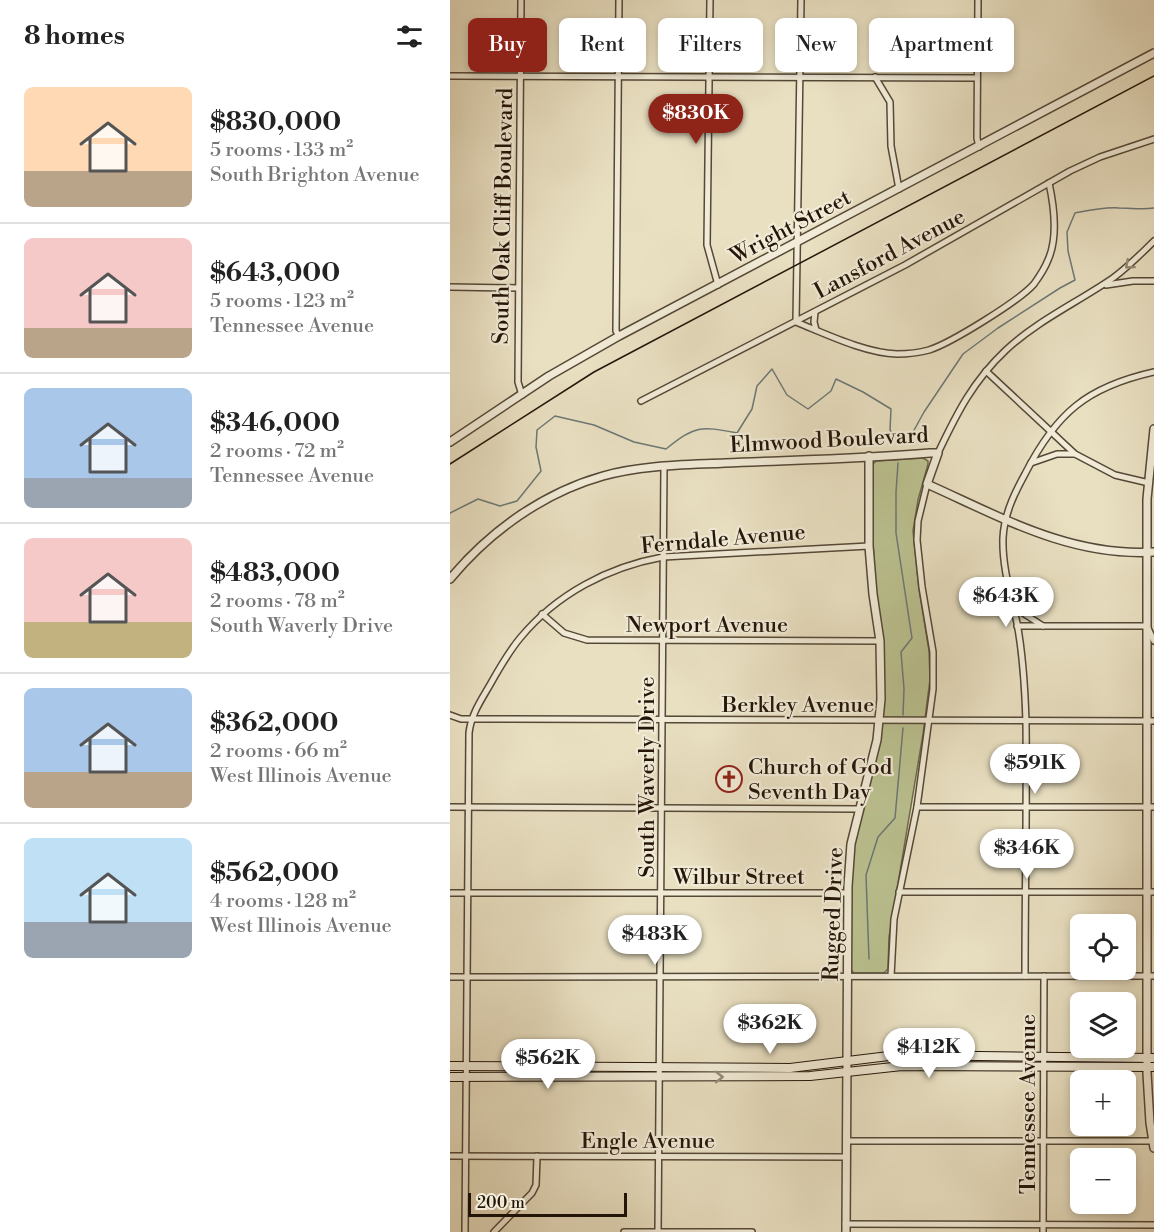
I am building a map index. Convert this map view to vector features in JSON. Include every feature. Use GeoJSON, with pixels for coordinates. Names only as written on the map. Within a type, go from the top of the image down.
{"type":"FeatureCollection","features":[{"type":"Feature","properties":{"kind":"main road"},"geometry":{"type":"LineString","coordinates":[[450,1066],[810,1067],[897,1055],[1151,1058]]}},
{"type":"Feature","properties":{"kind":"main road"},"geometry":{"type":"LineString","coordinates":[[945,1056],[946,1066]]}},
{"type":"Feature","properties":{"kind":"main road"},"geometry":{"type":"LineString","coordinates":[[564,1066],[564,1077]]}},
{"type":"Feature","properties":{"kind":"main road"},"geometry":{"type":"LineString","coordinates":[[450,1077],[810,1077],[889,1066],[1151,1067]]}},
{"type":"Feature","properties":{"kind":"main road"},"geometry":{"type":"LineString","coordinates":[[750,1077],[751,1067]]}},
{"type":"Feature","properties":{"kind":"street","name":"South Oak Cliff Boulevard"},"geometry":{"type":"LineString","coordinates":[[521,0],[518,382],[522,395]]}},
{"type":"Feature","properties":{"kind":"street"},"geometry":{"type":"LineString","coordinates":[[619,0],[616,331],[619,336]]}},
{"type":"Feature","properties":{"kind":"street"},"geometry":{"type":"LineString","coordinates":[[710,0],[707,245],[718,285]]}},
{"type":"Feature","properties":{"kind":"street"},"geometry":{"type":"LineString","coordinates":[[801,0],[796,322],[868,349],[895,354],[913,354],[930,350],[954,339],[1024,293],[1042,272],[1049,259],[1052,246],[1052,198],[1049,183]]}},
{"type":"Feature","properties":{"kind":"street"},"geometry":{"type":"LineString","coordinates":[[978,0],[977,138],[979,147]]}},
{"type":"Feature","properties":{"kind":"street","name":"Wright Street"},"geometry":{"type":"LineString","coordinates":[[450,442],[549,376],[619,336],[1154,53]]}},
{"type":"Feature","properties":{"kind":"street"},"geometry":{"type":"LineString","coordinates":[[450,76],[977,78]]}},
{"type":"Feature","properties":{"kind":"street"},"geometry":{"type":"LineString","coordinates":[[875,77],[890,102],[891,146],[899,189]]}},
{"type":"Feature","properties":{"kind":"street","name":"Lansford Avenue"},"geometry":{"type":"LineString","coordinates":[[641,401],[905,265],[1049,183],[1100,157],[1154,139]]}},
{"type":"Feature","properties":{"kind":"street","name":"Elmwood Boulevard"},"geometry":{"type":"LineString","coordinates":[[450,579],[472,554],[499,531],[549,498],[604,476],[664,466],[938,453],[965,399],[986,371],[1007,349],[1030,331],[1127,267],[1154,241]]}},
{"type":"Feature","properties":{"kind":"street"},"geometry":{"type":"LineString","coordinates":[[1101,286],[1126,281],[1154,281]]}},
{"type":"Feature","properties":{"kind":"street"},"geometry":{"type":"LineString","coordinates":[[450,287],[518,288]]}},
{"type":"Feature","properties":{"kind":"street"},"geometry":{"type":"LineString","coordinates":[[815,312],[816,330]]}},
{"type":"Feature","properties":{"kind":"street"},"geometry":{"type":"LineString","coordinates":[[986,371],[1075,454],[1115,475],[1149,483]]}},
{"type":"Feature","properties":{"kind":"street"},"geometry":{"type":"LineString","coordinates":[[1025,976],[1026,721],[1017,626],[1004,555],[1003,537],[1006,519],[1010,504],[1030,464],[1050,431],[1078,403],[1117,381],[1154,372]]}},
{"type":"Feature","properties":{"kind":"street"},"geometry":{"type":"LineString","coordinates":[[846,1140],[1154,1143],[1149,1114],[1151,721],[1147,626],[1150,605],[1151,499],[1149,483],[1154,429]]}},
{"type":"Feature","properties":{"kind":"street"},"geometry":{"type":"LineString","coordinates":[[891,976],[892,934],[917,807],[933,689],[933,652],[917,540],[921,503],[938,453]]}},
{"type":"Feature","properties":{"kind":"street"},"geometry":{"type":"LineString","coordinates":[[1030,464],[1057,454],[1075,454]]}},
{"type":"Feature","properties":{"kind":"street","name":"Rugged Drive"},"geometry":{"type":"LineString","coordinates":[[846,1228],[849,851],[879,721],[881,680],[880,641],[869,546],[869,456]]}},
{"type":"Feature","properties":{"kind":"street","name":"South Waverly Drive"},"geometry":{"type":"LineString","coordinates":[[658,1231],[664,466]]}},
{"type":"Feature","properties":{"kind":"street"},"geometry":{"type":"LineString","coordinates":[[927,484],[1051,538],[1085,548],[1150,552]]}},
{"type":"Feature","properties":{"kind":"street","name":"Ferndale Avenue"},"geometry":{"type":"LineString","coordinates":[[470,719],[507,656],[542,614],[574,591],[612,571],[634,563],[663,557],[869,546]]}},
{"type":"Feature","properties":{"kind":"street"},"geometry":{"type":"LineString","coordinates":[[1012,601],[1023,613],[1044,627]]}},
{"type":"Feature","properties":{"kind":"street","name":"Newport Avenue"},"geometry":{"type":"LineString","coordinates":[[542,614],[554,626],[574,638],[587,640],[880,641]]}},
{"type":"Feature","properties":{"kind":"street"},"geometry":{"type":"LineString","coordinates":[[1017,626],[1147,626]]}},
{"type":"Feature","properties":{"kind":"street"},"geometry":{"type":"LineString","coordinates":[[1147,626],[1154,641]]}},
{"type":"Feature","properties":{"kind":"street","name":"Berkley Avenue"},"geometry":{"type":"LineString","coordinates":[[450,715],[470,719],[1151,721]]}},
{"type":"Feature","properties":{"kind":"street"},"geometry":{"type":"LineString","coordinates":[[465,1232],[467,807],[470,719]]}},
{"type":"Feature","properties":{"kind":"street"},"geometry":{"type":"LineString","coordinates":[[450,807],[859,809]]}},
{"type":"Feature","properties":{"kind":"street"},"geometry":{"type":"LineString","coordinates":[[917,807],[1150,807]]}},
{"type":"Feature","properties":{"kind":"street","name":"Wilbur Street"},"geometry":{"type":"LineString","coordinates":[[450,892],[848,893]]}},
{"type":"Feature","properties":{"kind":"street"},"geometry":{"type":"LineString","coordinates":[[899,892],[1151,892]]}},
{"type":"Feature","properties":{"kind":"street","name":"Tennessee Avenue"},"geometry":{"type":"LineString","coordinates":[[1043,1232],[1044,976]]}},
{"type":"Feature","properties":{"kind":"street"},"geometry":{"type":"LineString","coordinates":[[450,977],[1151,976]]}},
{"type":"Feature","properties":{"kind":"street","name":"Engle Avenue"},"geometry":{"type":"LineString","coordinates":[[450,1156],[846,1157]]}},
{"type":"Feature","properties":{"kind":"street"},"geometry":{"type":"LineString","coordinates":[[494,1232],[532,1193],[536,1185],[537,1156]]}},
{"type":"Feature","properties":{"kind":"street"},"geometry":{"type":"LineString","coordinates":[[846,1228],[1043,1224],[1154,1225]]}},
{"type":"Feature","properties":{"kind":"street"},"geometry":{"type":"LineString","coordinates":[[624,1232],[752,1232]]}},
{"type":"Feature","properties":{"kind":"green space"},"geometry":{"type":"Polygon","coordinates":[[[923,458],[928,461],[928,464],[918,500],[913,531],[929,651],[930,679],[923,734],[889,937],[888,969],[884,973],[854,973],[851,970],[853,851],[881,735],[884,683],[884,655],[876,593],[872,526],[872,465],[876,461],[923,458]]]}},
{"type":"Feature","properties":{"kind":"waterway"},"geometry":{"type":"LineString","coordinates":[[450,513],[478,499],[500,506],[517,501],[541,471],[536,447],[537,430],[555,416],[594,425],[634,442],[666,449],[685,435],[699,429],[737,433],[752,409],[757,386],[772,369],[787,395],[808,409],[831,391],[836,379],[863,392],[891,409],[890,430],[896,440],[913,432],[963,354],[998,328],[1075,280],[1068,251],[1067,232],[1075,213],[1108,208],[1154,208]]}},
{"type":"Feature","properties":{"kind":"waterway"},"geometry":{"type":"LineString","coordinates":[[898,463],[896,533],[912,638],[901,652],[904,689],[903,715]]}},
{"type":"Feature","properties":{"kind":"waterway"},"geometry":{"type":"LineString","coordinates":[[869,959],[866,875],[878,837],[895,818],[903,728]]}},
{"type":"Feature","properties":{"kind":"tram line"},"geometry":{"type":"LineString","coordinates":[[450,464],[594,372],[1154,76]]}},
{"type":"Feature","properties":{"kind":"place","name":"Church of God Seventh Day"},"geometry":{"type":"Point","coordinates":[729,779]}}]}
